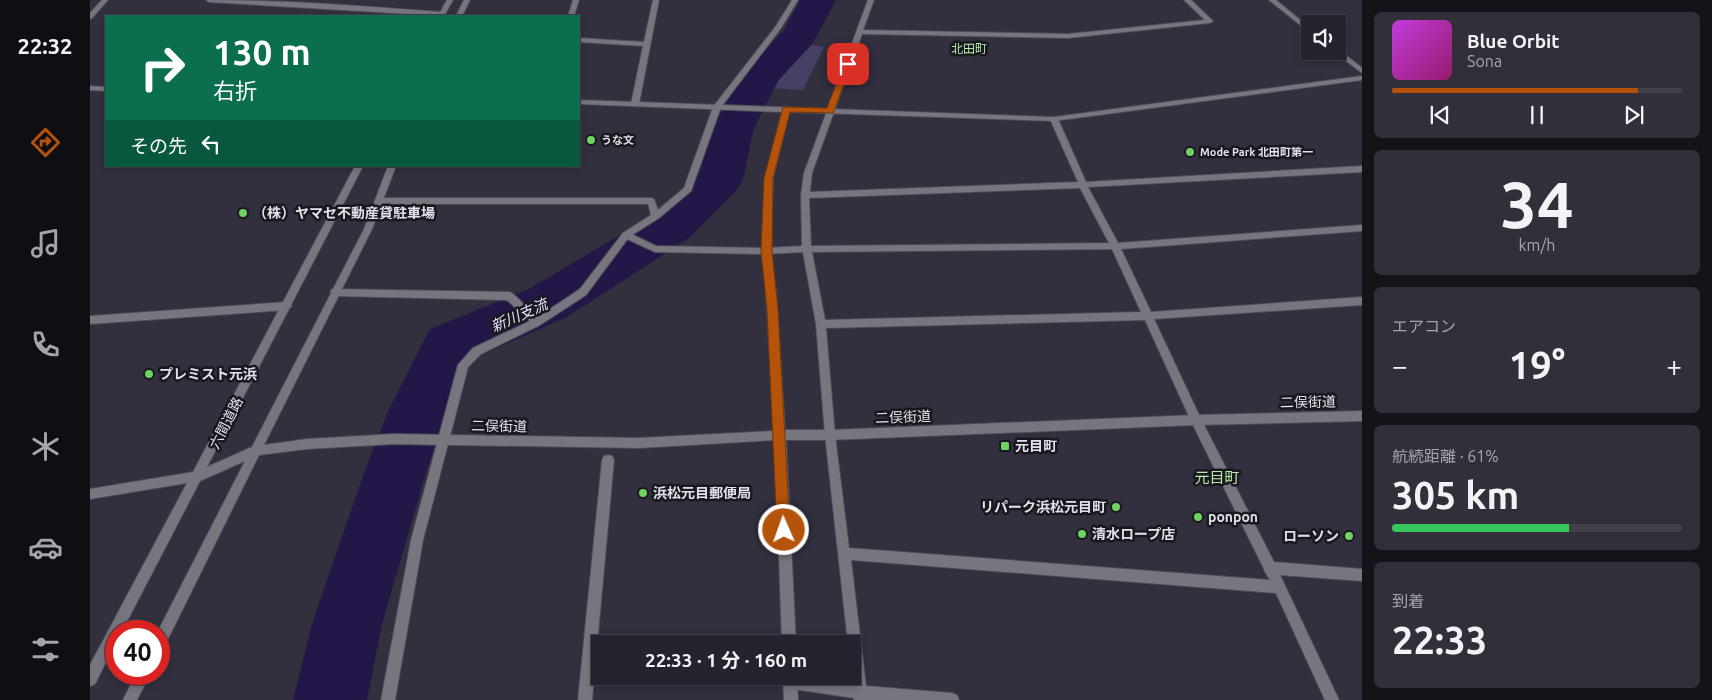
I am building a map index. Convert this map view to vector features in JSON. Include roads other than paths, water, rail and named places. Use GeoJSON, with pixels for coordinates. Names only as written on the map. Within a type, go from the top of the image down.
{"type":"FeatureCollection","features":[{"type":"Feature","properties":{"kind":"street"},"geometry":{"type":"LineString","coordinates":[[90,17],[105,0]]}},
{"type":"Feature","properties":{"kind":"street"},"geometry":{"type":"LineString","coordinates":[[209,0],[345,7],[442,15],[450,0]]}},
{"type":"Feature","properties":{"kind":"street"},"geometry":{"type":"LineString","coordinates":[[460,15],[467,0]]}},
{"type":"Feature","properties":{"kind":"street"},"geometry":{"type":"LineString","coordinates":[[571,15],[576,0]]}},
{"type":"Feature","properties":{"kind":"street"},"geometry":{"type":"LineString","coordinates":[[635,104],[656,0]]}},
{"type":"Feature","properties":{"kind":"street"},"geometry":{"type":"LineString","coordinates":[[388,700],[417,540],[445,440],[463,365],[477,351],[536,322],[583,292],[630,237],[688,189],[717,108],[779,27],[795,0]]}},
{"type":"Feature","properties":{"kind":"street"},"geometry":{"type":"LineString","coordinates":[[861,696],[830,435],[821,324],[807,248],[805,195],[808,173],[871,0]]}},
{"type":"Feature","properties":{"kind":"street"},"geometry":{"type":"LineString","coordinates":[[860,32],[1068,36],[1210,21],[1187,0]]}},
{"type":"Feature","properties":{"kind":"street"},"geometry":{"type":"LineString","coordinates":[[1272,0],[1301,24]]}},
{"type":"Feature","properties":{"kind":"street"},"geometry":{"type":"LineString","coordinates":[[580,40],[648,44]]}},
{"type":"Feature","properties":{"kind":"street"},"geometry":{"type":"LineString","coordinates":[[1346,59],[1362,71]]}},
{"type":"Feature","properties":{"kind":"street"},"geometry":{"type":"LineString","coordinates":[[580,102],[1054,119],[1362,78]]}},
{"type":"Feature","properties":{"kind":"street"},"geometry":{"type":"LineString","coordinates":[[90,88],[105,89]]}},
{"type":"Feature","properties":{"kind":"street"},"geometry":{"type":"LineString","coordinates":[[786,109],[768,178],[766,251],[771,291],[780,435],[789,635]]}},
{"type":"Feature","properties":{"kind":"street"},"geometry":{"type":"LineString","coordinates":[[1054,119],[1083,185],[1115,246],[1196,420],[1280,587],[1332,700]]}},
{"type":"Feature","properties":{"kind":"street","name":"六間道路"},"geometry":{"type":"LineString","coordinates":[[90,679],[358,167]]}},
{"type":"Feature","properties":{"kind":"street"},"geometry":{"type":"LineString","coordinates":[[170,620],[368,229],[392,167]]}},
{"type":"Feature","properties":{"kind":"street"},"geometry":{"type":"LineString","coordinates":[[805,195],[1083,185],[1362,169]]}},
{"type":"Feature","properties":{"kind":"street"},"geometry":{"type":"LineString","coordinates":[[379,201],[651,201],[656,216]]}},
{"type":"Feature","properties":{"kind":"street"},"geometry":{"type":"LineString","coordinates":[[630,237],[655,249],[766,251],[807,248],[1115,246],[1362,228]]}},
{"type":"Feature","properties":{"kind":"street"},"geometry":{"type":"LineString","coordinates":[[336,292],[509,296],[536,322]]}},
{"type":"Feature","properties":{"kind":"street"},"geometry":{"type":"LineString","coordinates":[[821,324],[1147,316],[1362,301]]}},
{"type":"Feature","properties":{"kind":"street"},"geometry":{"type":"LineString","coordinates":[[90,320],[287,306]]}},
{"type":"Feature","properties":{"kind":"street","name":"二俣街道"},"geometry":{"type":"LineString","coordinates":[[255,450],[307,444],[394,439],[639,442],[1196,420],[1362,416]]}},
{"type":"Feature","properties":{"kind":"street"},"geometry":{"type":"LineString","coordinates":[[90,494],[198,476],[255,450]]}},
{"type":"Feature","properties":{"kind":"street"},"geometry":{"type":"LineString","coordinates":[[586,700],[608,460]]}},
{"type":"Feature","properties":{"kind":"street"},"geometry":{"type":"LineString","coordinates":[[844,554],[1280,587]]}},
{"type":"Feature","properties":{"kind":"street"},"geometry":{"type":"LineString","coordinates":[[1269,568],[1362,575]]}},
{"type":"Feature","properties":{"kind":"street"},"geometry":{"type":"LineString","coordinates":[[130,700],[138,685]]}},
{"type":"Feature","properties":{"kind":"street"},"geometry":{"type":"LineString","coordinates":[[790,685],[791,700]]}},
{"type":"Feature","properties":{"kind":"street"},"geometry":{"type":"LineString","coordinates":[[812,685],[861,696],[952,700]]}},
{"type":"Feature","properties":{"kind":"waterway","name":"新川支流"},"geometry":{"type":"LineString","coordinates":[[330,700],[347,624],[395,473],[417,411],[449,345],[548,303],[672,226],[720,180],[732,131],[761,76],[800,35],[818,0]]}},
{"type":"Feature","properties":{"kind":"place","name":"うな文"},"geometry":{"type":"Point","coordinates":[591,140]}},
{"type":"Feature","properties":{"kind":"place","name":"Mode Park 北田町第一"},"geometry":{"type":"Point","coordinates":[1190,152]}},
{"type":"Feature","properties":{"kind":"place","name":"（株）ヤマセ不動産貸駐車場"},"geometry":{"type":"Point","coordinates":[243,213]}},
{"type":"Feature","properties":{"kind":"place","name":"プレミスト元浜"},"geometry":{"type":"Point","coordinates":[149,374]}},
{"type":"Feature","properties":{"kind":"place","name":"元目町"},"geometry":{"type":"Point","coordinates":[1005,446]}},
{"type":"Feature","properties":{"kind":"place","name":"浜松元目郵便局"},"geometry":{"type":"Point","coordinates":[643,493]}},
{"type":"Feature","properties":{"kind":"place","name":"リパーク浜松元目町"},"geometry":{"type":"Point","coordinates":[1116,507]}},
{"type":"Feature","properties":{"kind":"place","name":"ponpon"},"geometry":{"type":"Point","coordinates":[1198,517]}},
{"type":"Feature","properties":{"kind":"place","name":"清水ロープ店"},"geometry":{"type":"Point","coordinates":[1082,534]}},
{"type":"Feature","properties":{"kind":"place","name":"ローソン"},"geometry":{"type":"Point","coordinates":[1349,536]}},
{"type":"Feature","properties":{"kind":"district","name":"北田町"},"geometry":{"type":"Point","coordinates":[969,48]}},
{"type":"Feature","properties":{"kind":"district","name":"元目町"},"geometry":{"type":"Point","coordinates":[1217,477]}}]}
